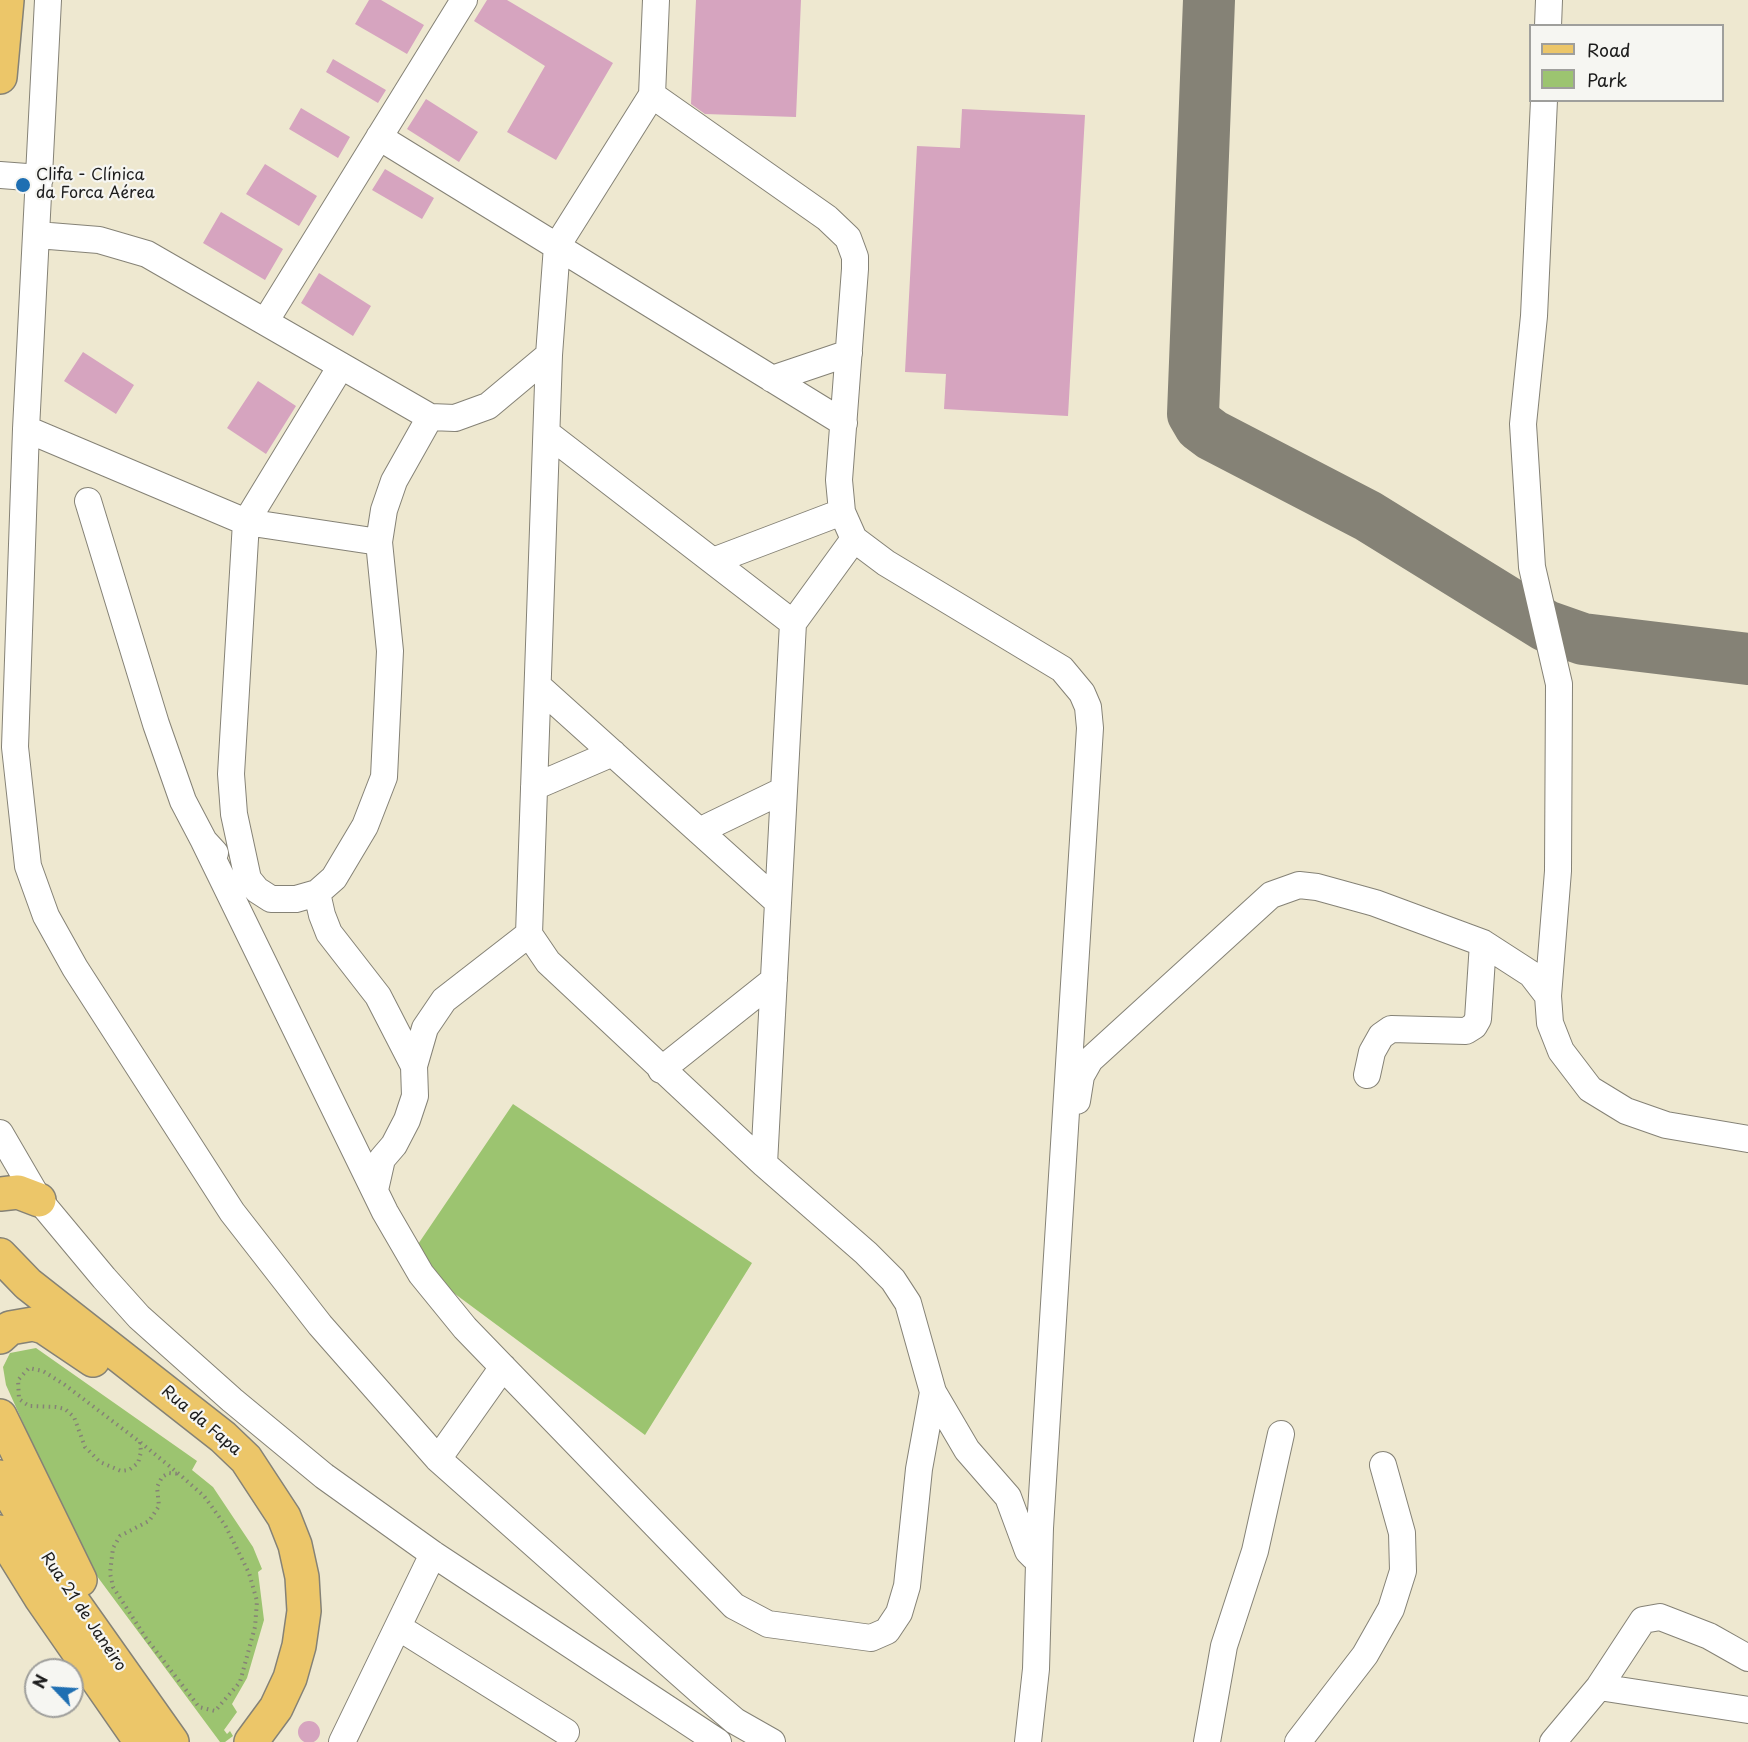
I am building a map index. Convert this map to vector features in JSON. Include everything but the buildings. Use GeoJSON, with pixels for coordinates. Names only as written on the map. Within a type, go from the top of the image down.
{"type":"FeatureCollection","features":[{"type":"Feature","properties":{"kind":"main road"},"geometry":{"type":"LineString","coordinates":[[0,77],[7,0]]}},
{"type":"Feature","properties":{"kind":"main road"},"geometry":{"type":"LineString","coordinates":[[0,1194],[18,1192],[39,1200]]}},
{"type":"Feature","properties":{"kind":"main road","name":"Rua da Fapa"},"geometry":{"type":"LineString","coordinates":[[0,1255],[28,1284],[223,1437],[246,1460],[284,1517],[295,1545],[302,1577],[304,1611],[299,1646],[290,1678],[276,1708],[251,1742]]}},
{"type":"Feature","properties":{"kind":"main road","name":"Rua da Fapa"},"geometry":{"type":"LineString","coordinates":[[0,1338],[10,1328],[33,1323],[44,1327],[83,1353],[194,1436],[232,1473],[264,1517],[275,1540],[285,1575],[289,1632],[285,1656],[271,1689],[233,1742]]}},
{"type":"Feature","properties":{"kind":"main road"},"geometry":{"type":"LineString","coordinates":[[0,1416],[123,1671]]}},
{"type":"Feature","properties":{"kind":"main road","name":"Rua 21 de Janeiro"},"geometry":{"type":"LineString","coordinates":[[0,1477],[73,1602],[172,1742]]}},
{"type":"Feature","properties":{"kind":"main road"},"geometry":{"type":"LineString","coordinates":[[0,1532],[41,1598],[141,1742]]}},
{"type":"Feature","properties":{"kind":"main road"},"geometry":{"type":"LineString","coordinates":[[82,1656],[121,1742]]}},
{"type":"Feature","properties":{"kind":"street"},"geometry":{"type":"LineString","coordinates":[[48,0],[8,747],[28,866],[46,916],[75,969],[232,1212],[320,1325],[438,1459],[702,1694],[735,1721],[772,1742]]}},
{"type":"Feature","properties":{"kind":"street"},"geometry":{"type":"LineString","coordinates":[[265,322],[464,0]]}},
{"type":"Feature","properties":{"kind":"street"},"geometry":{"type":"LineString","coordinates":[[656,0],[652,95],[557,246],[549,355],[529,934],[548,962],[661,1070],[893,1280],[908,1303],[933,1392],[967,1450],[1008,1497],[1028,1551],[1034,1557],[1039,1553]]}},
{"type":"Feature","properties":{"kind":"street"},"geometry":{"type":"LineString","coordinates":[[1548,24],[1549,0]]}},
{"type":"Feature","properties":{"kind":"street"},"geometry":{"type":"LineString","coordinates":[[652,95],[827,218],[848,238],[855,269],[839,480],[842,512],[854,539],[886,562],[1062,669],[1082,693],[1088,707],[1090,728],[1039,1553],[1036,1669],[1028,1742]]}},
{"type":"Feature","properties":{"kind":"street"},"geometry":{"type":"LineString","coordinates":[[1544,102],[1534,316],[1524,424],[1532,567],[1559,684],[1558,871],[1548,996],[1550,1023],[1562,1052],[1590,1089],[1626,1111],[1666,1125],[1748,1139]]}},
{"type":"Feature","properties":{"kind":"street"},"geometry":{"type":"LineString","coordinates":[[379,136],[844,423]]}},
{"type":"Feature","properties":{"kind":"street"},"geometry":{"type":"LineString","coordinates":[[0,175],[40,178]]}},
{"type":"Feature","properties":{"kind":"street"},"geometry":{"type":"LineString","coordinates":[[37,235],[99,240],[147,254],[430,417],[455,418],[488,406],[549,355]]}},
{"type":"Feature","properties":{"kind":"street"},"geometry":{"type":"LineString","coordinates":[[772,379],[849,353]]}},
{"type":"Feature","properties":{"kind":"street"},"geometry":{"type":"LineString","coordinates":[[248,879],[234,814],[231,774],[246,522],[342,366]]}},
{"type":"Feature","properties":{"kind":"street"},"geometry":{"type":"LineString","coordinates":[[204,841],[224,863],[248,879],[257,890],[271,898],[296,899],[317,893],[334,878],[365,826],[384,777],[390,651],[378,542],[384,510],[394,481],[430,417]]}},
{"type":"Feature","properties":{"kind":"street"},"geometry":{"type":"LineString","coordinates":[[26,429],[246,522],[378,542]]}},
{"type":"Feature","properties":{"kind":"street"},"geometry":{"type":"LineString","coordinates":[[548,434],[793,623]]}},
{"type":"Feature","properties":{"kind":"street"},"geometry":{"type":"LineString","coordinates":[[88,501],[156,724],[183,801],[385,1212],[421,1274],[465,1328],[734,1606],[768,1624],[870,1638],[888,1631],[899,1613],[907,1586],[919,1469],[933,1392]]}},
{"type":"Feature","properties":{"kind":"street"},"geometry":{"type":"LineString","coordinates":[[713,561],[842,512]]}},
{"type":"Feature","properties":{"kind":"street"},"geometry":{"type":"LineString","coordinates":[[764,1164],[793,623],[854,539]]}},
{"type":"Feature","properties":{"kind":"street"},"geometry":{"type":"LineString","coordinates":[[538,686],[778,902]]}},
{"type":"Feature","properties":{"kind":"street"},"geometry":{"type":"LineString","coordinates":[[534,787],[613,753]]}},
{"type":"Feature","properties":{"kind":"street"},"geometry":{"type":"LineString","coordinates":[[699,831],[784,790]]}},
{"type":"Feature","properties":{"kind":"street"},"geometry":{"type":"LineString","coordinates":[[1045,1742],[1078,1099],[1081,1076],[1090,1060],[1271,895],[1299,885],[1317,887],[1366,900],[1483,943],[1531,974],[1548,996]]}},
{"type":"Feature","properties":{"kind":"street"},"geometry":{"type":"LineString","coordinates":[[317,893],[329,933],[378,996],[414,1066]]}},
{"type":"Feature","properties":{"kind":"street"},"geometry":{"type":"LineString","coordinates":[[375,1190],[382,1159],[394,1144],[407,1120],[416,1096],[414,1066],[425,1028],[444,999],[529,934]]}},
{"type":"Feature","properties":{"kind":"street"},"geometry":{"type":"LineString","coordinates":[[1367,1075],[1372,1052],[1381,1036],[1391,1029],[1466,1031],[1474,1026],[1478,1019],[1483,943]]}},
{"type":"Feature","properties":{"kind":"street"},"geometry":{"type":"LineString","coordinates":[[661,1070],[774,980]]}},
{"type":"Feature","properties":{"kind":"street"},"geometry":{"type":"LineString","coordinates":[[0,1133],[39,1200],[139,1317],[192,1365],[324,1476],[433,1554],[718,1742]]}},
{"type":"Feature","properties":{"kind":"street"},"geometry":{"type":"LineString","coordinates":[[438,1459],[503,1367]]}},
{"type":"Feature","properties":{"kind":"street"},"geometry":{"type":"LineString","coordinates":[[1207,1742],[1224,1646],[1255,1551],[1281,1434]]}},
{"type":"Feature","properties":{"kind":"street"},"geometry":{"type":"LineString","coordinates":[[1298,1742],[1365,1655],[1391,1609],[1403,1571],[1402,1533],[1383,1465]]}},
{"type":"Feature","properties":{"kind":"street"},"geometry":{"type":"LineString","coordinates":[[342,1742],[433,1554]]}},
{"type":"Feature","properties":{"kind":"street"},"geometry":{"type":"LineString","coordinates":[[1553,1742],[1599,1687],[1643,1620],[1660,1617],[1709,1636],[1748,1658]]}},
{"type":"Feature","properties":{"kind":"street"},"geometry":{"type":"LineString","coordinates":[[398,1627],[566,1732]]}},
{"type":"Feature","properties":{"kind":"street"},"geometry":{"type":"LineString","coordinates":[[1599,1687],[1748,1710]]}},
{"type":"Feature","properties":{"kind":"path"},"geometry":{"type":"LineString","coordinates":[[140,1442],[141,1452],[138,1463],[129,1470],[121,1471],[100,1462],[85,1447],[74,1417],[65,1409],[29,1406],[19,1400],[18,1380],[29,1368],[42,1371],[140,1442],[179,1474],[204,1496],[225,1526],[249,1573],[257,1601],[255,1627],[240,1682],[215,1711],[199,1707],[146,1638],[113,1587],[110,1573],[113,1548],[120,1536],[149,1521],[159,1506],[158,1487],[162,1477],[169,1473],[179,1474]]}},
{"type":"Feature","properties":{"kind":"green space"},"geometry":{"type":"Polygon","coordinates":[[[513,1104],[752,1263],[645,1435],[408,1259],[513,1104]]]}},
{"type":"Feature","properties":{"kind":"green space"},"geometry":{"type":"Polygon","coordinates":[[[36,1348],[197,1461],[192,1470],[213,1487],[253,1547],[262,1569],[258,1572],[264,1620],[247,1678],[232,1704],[237,1712],[224,1730],[227,1734],[230,1731],[233,1736],[225,1742],[220,1742],[85,1560],[6,1385],[3,1367],[10,1353],[36,1348]]]}},
{"type":"Feature","properties":{"kind":"taxiway"},"geometry":{"type":"LineString","coordinates":[[1209,0],[1193,414],[1200,426],[1212,435],[1368,516],[1546,626],[1583,639],[1748,659]]}},
{"type":"Feature","properties":{"kind":"place","name":"Clifa - Clínica da Forca Aérea"},"geometry":{"type":"Point","coordinates":[23,185]}}]}
